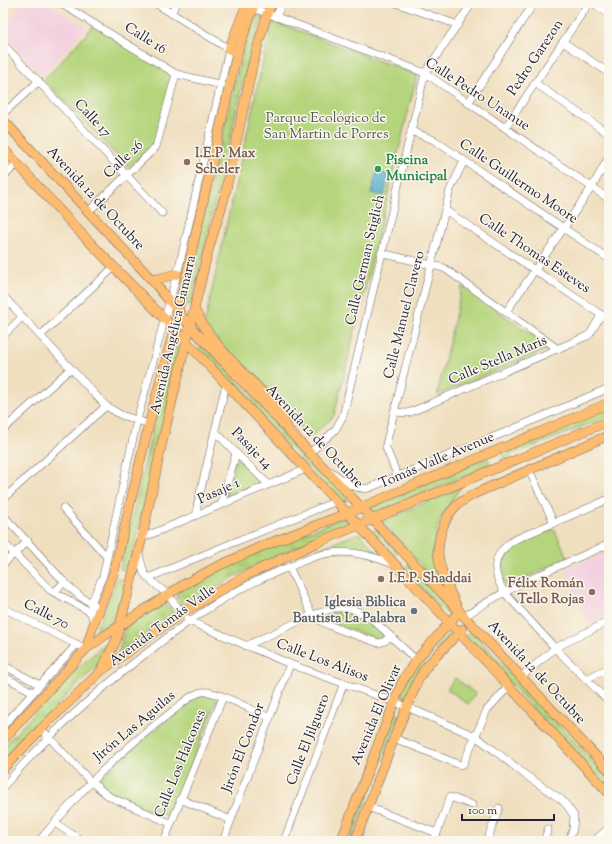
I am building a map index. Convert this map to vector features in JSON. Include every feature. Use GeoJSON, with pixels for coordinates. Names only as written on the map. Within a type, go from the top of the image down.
{"type":"FeatureCollection","features":[{"type":"Feature","properties":{"kind":"main road","name":"Avenida Angélica Gamarra"},"geometry":{"type":"LineString","coordinates":[[101,671],[116,641],[142,538],[162,443],[208,251],[224,199],[253,63],[272,15],[272,3]]}},
{"type":"Feature","properties":{"kind":"main road","name":"Avenida Angélica Gamarra"},"geometry":{"type":"LineString","coordinates":[[86,649],[107,578],[174,329],[233,51],[251,5]]}},
{"type":"Feature","properties":{"kind":"main road","name":"Avenida 12 de Octubre"},"geometry":{"type":"LineString","coordinates":[[4,116],[88,212],[152,280],[190,327],[520,677],[609,769]]}},
{"type":"Feature","properties":{"kind":"main road","name":"Avenida 12 de Octubre"},"geometry":{"type":"LineString","coordinates":[[3,148],[74,226],[187,342],[360,525],[396,566],[609,793]]}},
{"type":"Feature","properties":{"kind":"main road"},"geometry":{"type":"LineString","coordinates":[[152,280],[177,274]]}},
{"type":"Feature","properties":{"kind":"main road"},"geometry":{"type":"LineString","coordinates":[[195,310],[202,324],[220,348],[282,414],[288,430]]}},
{"type":"Feature","properties":{"kind":"main road","name":"Tomás Valle Avenue"},"geometry":{"type":"LineString","coordinates":[[86,649],[167,594],[210,570],[242,555],[361,508],[609,403]]}},
{"type":"Feature","properties":{"kind":"main road","name":"Tomás Valle Avenue"},"geometry":{"type":"LineString","coordinates":[[373,520],[609,421]]}},
{"type":"Feature","properties":{"kind":"main road"},"geometry":{"type":"LineString","coordinates":[[586,431],[591,443]]}},
{"type":"Feature","properties":{"kind":"main road"},"geometry":{"type":"LineString","coordinates":[[464,617],[439,561],[438,549],[448,515],[460,503],[474,494],[609,435]]}},
{"type":"Feature","properties":{"kind":"main road"},"geometry":{"type":"LineString","coordinates":[[493,452],[505,481]]}},
{"type":"Feature","properties":{"kind":"main road"},"geometry":{"type":"LineString","coordinates":[[3,770],[41,729],[101,671],[182,613],[254,571],[309,546],[373,520]]}},
{"type":"Feature","properties":{"kind":"main road"},"geometry":{"type":"LineString","coordinates":[[396,566],[407,557]]}},
{"type":"Feature","properties":{"kind":"main road","name":"Avenida El Olivar"},"geometry":{"type":"LineString","coordinates":[[341,841],[402,682],[416,660],[449,623],[464,617]]}},
{"type":"Feature","properties":{"kind":"main road","name":"Avenida El Olivar"},"geometry":{"type":"LineString","coordinates":[[355,841],[394,738],[418,680],[426,668],[459,632],[464,617]]}},
{"type":"Feature","properties":{"kind":"main road"},"geometry":{"type":"LineString","coordinates":[[3,740],[86,649]]}},
{"type":"Feature","properties":{"kind":"street","name":"Calle 16"},"geometry":{"type":"LineString","coordinates":[[60,3],[176,74],[222,85]]}},
{"type":"Feature","properties":{"kind":"street"},"geometry":{"type":"LineString","coordinates":[[155,3],[233,51]]}},
{"type":"Feature","properties":{"kind":"street"},"geometry":{"type":"LineString","coordinates":[[171,13],[177,3]]}},
{"type":"Feature","properties":{"kind":"street","name":"Avenida Angélica Gamarra"},"geometry":{"type":"LineString","coordinates":[[272,15],[282,3]]}},
{"type":"Feature","properties":{"kind":"street"},"geometry":{"type":"LineString","coordinates":[[396,3],[458,25]]}},
{"type":"Feature","properties":{"kind":"street","name":"Calle German Stiglich"},"geometry":{"type":"LineString","coordinates":[[310,453],[335,430],[343,416],[425,73],[472,3]]}},
{"type":"Feature","properties":{"kind":"street"},"geometry":{"type":"LineString","coordinates":[[468,102],[534,3]]}},
{"type":"Feature","properties":{"kind":"street","name":"Pedro Garezon"},"geometry":{"type":"LineString","coordinates":[[505,128],[589,3]]}},
{"type":"Feature","properties":{"kind":"street"},"geometry":{"type":"LineString","coordinates":[[593,3],[609,14]]}},
{"type":"Feature","properties":{"kind":"street","name":"Calle Pedro Unanue"},"geometry":{"type":"LineString","coordinates":[[251,5],[272,15],[425,73],[609,199]]}},
{"type":"Feature","properties":{"kind":"street"},"geometry":{"type":"LineString","coordinates":[[563,42],[609,73]]}},
{"type":"Feature","properties":{"kind":"street","name":"Calle 17"},"geometry":{"type":"LineString","coordinates":[[3,44],[162,213]]}},
{"type":"Feature","properties":{"kind":"street","name":"Avenida Angélica Gamarra"},"geometry":{"type":"LineString","coordinates":[[91,603],[107,578],[107,557],[137,420],[177,274],[222,85],[233,51]]}},
{"type":"Feature","properties":{"kind":"street","name":"Calle 26"},"geometry":{"type":"LineString","coordinates":[[88,212],[156,147],[176,74]]}},
{"type":"Feature","properties":{"kind":"street"},"geometry":{"type":"LineString","coordinates":[[4,116],[38,80]]}},
{"type":"Feature","properties":{"kind":"street"},"geometry":{"type":"LineString","coordinates":[[535,83],[609,134]]}},
{"type":"Feature","properties":{"kind":"street","name":"Calle Guillermo Moore"},"geometry":{"type":"LineString","coordinates":[[411,131],[434,140],[609,259]]}},
{"type":"Feature","properties":{"kind":"street"},"geometry":{"type":"LineString","coordinates":[[506,312],[592,187],[609,156]]}},
{"type":"Feature","properties":{"kind":"street","name":"Calle Manuel Clavero"},"geometry":{"type":"LineString","coordinates":[[398,477],[386,448],[450,190],[464,161]]}},
{"type":"Feature","properties":{"kind":"street"},"geometry":{"type":"LineString","coordinates":[[3,177],[17,164]]}},
{"type":"Feature","properties":{"kind":"street","name":"Calle Thomas Esteves"},"geometry":{"type":"LineString","coordinates":[[445,210],[609,320]]}},
{"type":"Feature","properties":{"kind":"street"},"geometry":{"type":"LineString","coordinates":[[381,253],[444,268],[558,349]]}},
{"type":"Feature","properties":{"kind":"street"},"geometry":{"type":"LineString","coordinates":[[40,336],[114,267]]}},
{"type":"Feature","properties":{"kind":"street"},"geometry":{"type":"LineString","coordinates":[[3,296],[106,406],[121,415],[149,424]]}},
{"type":"Feature","properties":{"kind":"street","name":"Calle Stella Maris"},"geometry":{"type":"LineString","coordinates":[[394,412],[411,412],[558,349],[590,334],[601,315]]}},
{"type":"Feature","properties":{"kind":"street"},"geometry":{"type":"LineString","coordinates":[[3,336],[22,317]]}},
{"type":"Feature","properties":{"kind":"street"},"geometry":{"type":"LineString","coordinates":[[4,427],[70,369]]}},
{"type":"Feature","properties":{"kind":"street"},"geometry":{"type":"LineString","coordinates":[[197,515],[197,506],[226,384]]}},
{"type":"Feature","properties":{"kind":"street","name":"Tomás Valle Avenue"},"geometry":{"type":"LineString","coordinates":[[322,466],[354,488],[369,488],[609,388]]}},
{"type":"Feature","properties":{"kind":"street"},"geometry":{"type":"LineString","coordinates":[[3,499],[106,406]]}},
{"type":"Feature","properties":{"kind":"street","name":"Pasaje 14"},"geometry":{"type":"LineString","coordinates":[[216,431],[268,484]]}},
{"type":"Feature","properties":{"kind":"street"},"geometry":{"type":"LineString","coordinates":[[221,505],[236,453]]}},
{"type":"Feature","properties":{"kind":"street","name":"Pasaje 1"},"geometry":{"type":"LineString","coordinates":[[142,538],[306,469]]}},
{"type":"Feature","properties":{"kind":"street"},"geometry":{"type":"LineString","coordinates":[[529,470],[554,523]]}},
{"type":"Feature","properties":{"kind":"street"},"geometry":{"type":"LineString","coordinates":[[609,499],[514,540],[501,551],[495,566],[498,581],[504,592],[555,648],[609,702]]}},
{"type":"Feature","properties":{"kind":"street"},"geometry":{"type":"LineString","coordinates":[[148,578],[337,501]]}},
{"type":"Feature","properties":{"kind":"street"},"geometry":{"type":"LineString","coordinates":[[63,508],[107,557]]}},
{"type":"Feature","properties":{"kind":"street"},"geometry":{"type":"LineString","coordinates":[[3,515],[65,582],[91,603],[96,615]]}},
{"type":"Feature","properties":{"kind":"street"},"geometry":{"type":"LineString","coordinates":[[3,564],[28,541]]}},
{"type":"Feature","properties":{"kind":"street"},"geometry":{"type":"LineString","coordinates":[[3,542],[54,592],[96,615]]}},
{"type":"Feature","properties":{"kind":"street"},"geometry":{"type":"LineString","coordinates":[[464,617],[504,592],[609,544]]}},
{"type":"Feature","properties":{"kind":"street","name":"Calle Los Alisos"},"geometry":{"type":"LineString","coordinates":[[139,550],[140,562],[148,578],[167,594],[189,621],[290,664],[395,702],[475,736],[524,774],[562,800],[574,816],[574,829],[569,841]]}},
{"type":"Feature","properties":{"kind":"street","name":"Avenida Tomás Valle"},"geometry":{"type":"LineString","coordinates":[[3,787],[79,707],[114,677],[189,621],[214,604],[242,588],[289,567],[324,554],[346,552],[377,557],[396,566]]}},
{"type":"Feature","properties":{"kind":"street"},"geometry":{"type":"LineString","coordinates":[[289,567],[312,615],[317,619],[342,630],[379,643],[385,641],[390,636]]}},
{"type":"Feature","properties":{"kind":"street"},"geometry":{"type":"LineString","coordinates":[[54,592],[65,582]]}},
{"type":"Feature","properties":{"kind":"street","name":"Calle 70"},"geometry":{"type":"LineString","coordinates":[[3,608],[77,644]]}},
{"type":"Feature","properties":{"kind":"street"},"geometry":{"type":"LineString","coordinates":[[246,646],[312,615],[335,608],[352,609],[370,617],[416,660]]}},
{"type":"Feature","properties":{"kind":"street"},"geometry":{"type":"LineString","coordinates":[[520,677],[555,648],[609,621]]}},
{"type":"Feature","properties":{"kind":"street"},"geometry":{"type":"LineString","coordinates":[[3,726],[77,644],[86,649]]}},
{"type":"Feature","properties":{"kind":"street","name":"Jirón El Condor"},"geometry":{"type":"LineString","coordinates":[[223,841],[290,664]]}},
{"type":"Feature","properties":{"kind":"street"},"geometry":{"type":"LineString","coordinates":[[3,665],[40,685]]}},
{"type":"Feature","properties":{"kind":"street"},"geometry":{"type":"LineString","coordinates":[[586,679],[609,668]]}},
{"type":"Feature","properties":{"kind":"street"},"geometry":{"type":"LineString","coordinates":[[3,676],[33,692]]}},
{"type":"Feature","properties":{"kind":"street","name":"Calle El Jilguero"},"geometry":{"type":"LineString","coordinates":[[284,841],[344,683]]}},
{"type":"Feature","properties":{"kind":"street"},"geometry":{"type":"LineString","coordinates":[[394,738],[460,765],[463,764],[488,710],[509,686]]}},
{"type":"Feature","properties":{"kind":"street","name":"Jirón Las Aguilas"},"geometry":{"type":"LineString","coordinates":[[39,841],[91,782],[123,750],[192,696],[200,692],[208,692],[270,718]]}},
{"type":"Feature","properties":{"kind":"street","name":"Calle Los Halcones"},"geometry":{"type":"LineString","coordinates":[[164,841],[170,823],[223,697]]}},
{"type":"Feature","properties":{"kind":"street"},"geometry":{"type":"LineString","coordinates":[[41,729],[91,782],[115,800],[170,823]]}},
{"type":"Feature","properties":{"kind":"street"},"geometry":{"type":"LineString","coordinates":[[434,841],[450,797],[472,805]]}},
{"type":"Feature","properties":{"kind":"street"},"geometry":{"type":"LineString","coordinates":[[180,799],[231,820]]}},
{"type":"Feature","properties":{"kind":"street"},"geometry":{"type":"LineString","coordinates":[[368,807],[437,833]]}},
{"type":"Feature","properties":{"kind":"street"},"geometry":{"type":"LineString","coordinates":[[487,841],[499,808]]}},
{"type":"Feature","properties":{"kind":"street"},"geometry":{"type":"LineString","coordinates":[[55,823],[82,841]]}},
{"type":"Feature","properties":{"kind":"street"},"geometry":{"type":"LineString","coordinates":[[594,841],[609,828]]}},
{"type":"Feature","properties":{"kind":"street"},"geometry":{"type":"LineString","coordinates":[[544,841],[548,829]]}},
{"type":"Feature","properties":{"kind":"shaded area"},"geometry":{"type":"Polygon","coordinates":[[[21,3],[46,3],[87,27],[42,76],[3,34],[21,3]]]}},
{"type":"Feature","properties":{"kind":"shaded area","name":"Félix Román Tello Rojas"},"geometry":{"type":"Polygon","coordinates":[[[609,551],[609,615],[589,625],[565,570],[609,551]]]}},
{"type":"Feature","properties":{"kind":"green space"},"geometry":{"type":"Polygon","coordinates":[[[259,13],[262,19],[250,53],[191,305],[182,304],[242,54],[256,17],[259,13]]]}},
{"type":"Feature","properties":{"kind":"green space","name":"Parque Ecológico de San Martin de Porres"},"geometry":{"type":"Polygon","coordinates":[[[272,21],[417,75],[334,416],[310,438],[204,326],[272,21]]]}},
{"type":"Feature","properties":{"kind":"green space"},"geometry":{"type":"Polygon","coordinates":[[[95,24],[174,73],[156,141],[149,150],[128,167],[44,80],[95,24]]]}},
{"type":"Feature","properties":{"kind":"green space"},"geometry":{"type":"Polygon","coordinates":[[[462,286],[551,348],[437,395],[462,286]]]}},
{"type":"Feature","properties":{"kind":"green space"},"geometry":{"type":"Polygon","coordinates":[[[203,344],[348,499],[342,503],[199,350],[203,344]]]}},
{"type":"Feature","properties":{"kind":"green space"},"geometry":{"type":"Polygon","coordinates":[[[172,347],[181,349],[129,570],[120,569],[172,347]]]}},
{"type":"Feature","properties":{"kind":"green space"},"geometry":{"type":"Polygon","coordinates":[[[609,405],[609,416],[504,458],[501,454],[502,452],[609,405]]]}},
{"type":"Feature","properties":{"kind":"green space"},"geometry":{"type":"Polygon","coordinates":[[[239,459],[262,484],[229,498],[226,495],[235,461],[239,459]]]}},
{"type":"Feature","properties":{"kind":"green space"},"geometry":{"type":"Polygon","coordinates":[[[484,459],[488,459],[490,464],[489,466],[376,513],[370,508],[484,459]]]}},
{"type":"Feature","properties":{"kind":"green space"},"geometry":{"type":"Polygon","coordinates":[[[461,486],[439,521],[432,559],[445,592],[382,522],[461,486]]]}},
{"type":"Feature","properties":{"kind":"green space"},"geometry":{"type":"Polygon","coordinates":[[[345,517],[347,518],[349,524],[346,526],[283,553],[235,576],[186,607],[182,606],[176,596],[182,588],[248,556],[345,517]]]}},
{"type":"Feature","properties":{"kind":"green space"},"geometry":{"type":"Polygon","coordinates":[[[376,529],[398,552],[393,556],[371,533],[376,529]]]}},
{"type":"Feature","properties":{"kind":"green space"},"geometry":{"type":"Polygon","coordinates":[[[554,529],[568,558],[507,586],[501,575],[500,565],[503,557],[517,544],[554,529]]]}},
{"type":"Feature","properties":{"kind":"green space"},"geometry":{"type":"Polygon","coordinates":[[[359,533],[377,552],[314,551],[359,533]]]}},
{"type":"Feature","properties":{"kind":"green space"},"geometry":{"type":"Polygon","coordinates":[[[409,564],[454,611],[449,617],[404,569],[409,564]]]}},
{"type":"Feature","properties":{"kind":"green space"},"geometry":{"type":"Polygon","coordinates":[[[117,578],[126,582],[115,620],[92,639],[117,578]]]}},
{"type":"Feature","properties":{"kind":"green space"},"geometry":{"type":"Polygon","coordinates":[[[164,601],[173,614],[118,654],[126,626],[164,601]]]}},
{"type":"Feature","properties":{"kind":"green space"},"geometry":{"type":"Polygon","coordinates":[[[336,612],[357,614],[373,624],[382,633],[382,639],[376,639],[337,625],[322,616],[336,612]]]}},
{"type":"Feature","properties":{"kind":"green space"},"geometry":{"type":"Polygon","coordinates":[[[445,630],[451,635],[432,654],[419,670],[406,699],[400,694],[410,675],[445,630]]]}},
{"type":"Feature","properties":{"kind":"green space"},"geometry":{"type":"Polygon","coordinates":[[[472,631],[609,779],[609,790],[466,635],[472,631]]]}},
{"type":"Feature","properties":{"kind":"green space"},"geometry":{"type":"Polygon","coordinates":[[[105,644],[106,657],[65,697],[3,764],[3,747],[70,675],[105,644]]]}},
{"type":"Feature","properties":{"kind":"green space"},"geometry":{"type":"Polygon","coordinates":[[[455,678],[476,694],[468,704],[447,689],[455,678]]]}},
{"type":"Feature","properties":{"kind":"green space"},"geometry":{"type":"Polygon","coordinates":[[[204,695],[218,697],[171,816],[167,816],[120,798],[111,793],[97,780],[153,731],[198,697],[204,695]]]}},
{"type":"Feature","properties":{"kind":"green space"},"geometry":{"type":"Polygon","coordinates":[[[394,712],[400,714],[351,841],[343,841],[394,712]]]}},
{"type":"Feature","properties":{"kind":"water"},"geometry":{"type":"Polygon","coordinates":[[[377,171],[389,174],[384,196],[371,193],[377,171]]]}},
{"type":"Feature","properties":{"kind":"place","name":"I.E.P. Max Scheler"},"geometry":{"type":"Point","coordinates":[187,162]}},
{"type":"Feature","properties":{"kind":"place","name":"Piscina Municipal"},"geometry":{"type":"Point","coordinates":[378,169]}},
{"type":"Feature","properties":{"kind":"place","name":"I.E.P. Shaddai"},"geometry":{"type":"Point","coordinates":[381,579]}},
{"type":"Feature","properties":{"kind":"place","name":"Félix Román Tello Rojas"},"geometry":{"type":"Point","coordinates":[592,592]}},
{"type":"Feature","properties":{"kind":"place","name":"Iglesia Biblica Bautista La Palabra"},"geometry":{"type":"Point","coordinates":[414,611]}}]}
